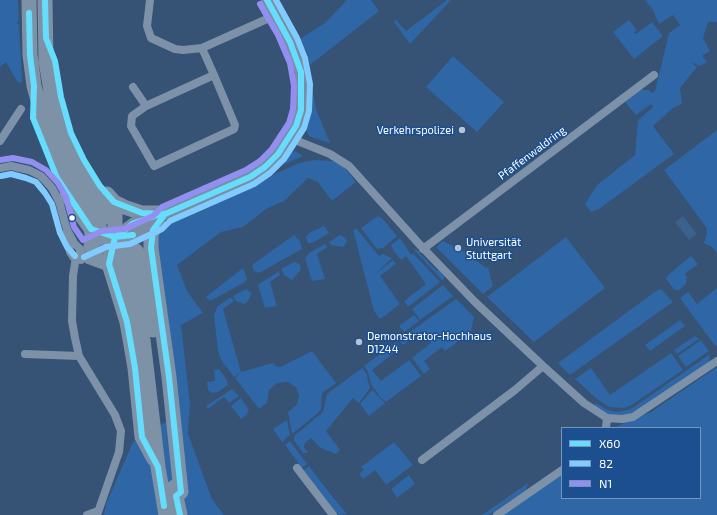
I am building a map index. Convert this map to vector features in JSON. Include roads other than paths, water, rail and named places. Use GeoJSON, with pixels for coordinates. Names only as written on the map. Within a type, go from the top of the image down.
{"type":"FeatureCollection","features":[{"type":"Feature","properties":{"kind":"highway"},"geometry":{"type":"LineString","coordinates":[[29,0],[30,55],[34,86],[50,141],[72,185],[100,224],[139,254],[155,287]]}},
{"type":"Feature","properties":{"kind":"highway"},"geometry":{"type":"LineString","coordinates":[[41,0],[44,74],[49,104],[61,142],[77,174],[85,181]]}},
{"type":"Feature","properties":{"kind":"highway"},"geometry":{"type":"LineString","coordinates":[[45,0],[46,61],[53,103],[64,137],[85,181],[100,224],[85,252],[119,257],[140,281],[150,315],[155,345],[167,452],[180,515]]}},
{"type":"Feature","properties":{"kind":"highway"},"geometry":{"type":"LineString","coordinates":[[46,38],[55,61],[61,97],[72,133],[84,160],[110,199],[114,210],[115,237],[135,368],[142,437],[158,467],[166,515]]}},
{"type":"Feature","properties":{"kind":"highway"},"geometry":{"type":"LineString","coordinates":[[34,86],[33,118],[57,178],[80,215],[100,224]]}},
{"type":"Feature","properties":{"kind":"highway"},"geometry":{"type":"LineString","coordinates":[[110,199],[130,210],[160,216],[150,240],[155,287],[163,330],[169,378],[181,492],[176,496]]}},
{"type":"Feature","properties":{"kind":"street"},"geometry":{"type":"LineString","coordinates":[[150,0],[147,26],[151,38],[175,49],[184,50],[202,48],[276,15]]}},
{"type":"Feature","properties":{"kind":"street"},"geometry":{"type":"LineString","coordinates":[[87,515],[98,513],[119,452],[121,431],[115,414],[79,356],[72,321],[73,276],[85,252],[104,239],[115,237],[134,223],[160,216],[250,177],[274,158],[290,138],[301,110],[301,72],[290,42],[267,0]]}},
{"type":"Feature","properties":{"kind":"street"},"geometry":{"type":"LineString","coordinates":[[202,48],[214,75],[235,125],[234,129],[154,166],[130,121],[135,113],[146,106],[214,75]]}},
{"type":"Feature","properties":{"kind":"street","name":"Pfaffenwaldring"},"geometry":{"type":"LineString","coordinates":[[423,249],[654,75]]}},
{"type":"Feature","properties":{"kind":"street"},"geometry":{"type":"LineString","coordinates":[[133,87],[146,106]]}},
{"type":"Feature","properties":{"kind":"street"},"geometry":{"type":"LineString","coordinates":[[0,141],[21,109]]}},
{"type":"Feature","properties":{"kind":"street"},"geometry":{"type":"LineString","coordinates":[[290,138],[330,154],[345,164],[423,249],[543,366],[584,403],[607,418],[622,419],[633,417],[717,361]]}},
{"type":"Feature","properties":{"kind":"street"},"geometry":{"type":"LineString","coordinates":[[0,168],[11,166],[29,170],[41,176],[52,188],[59,201],[67,230],[74,243],[85,252]]}},
{"type":"Feature","properties":{"kind":"street"},"geometry":{"type":"LineString","coordinates":[[25,354],[79,356]]}},
{"type":"Feature","properties":{"kind":"street"},"geometry":{"type":"LineString","coordinates":[[422,460],[515,390],[543,366]]}},
{"type":"Feature","properties":{"kind":"street"},"geometry":{"type":"LineString","coordinates":[[606,427],[607,418]]}},
{"type":"Feature","properties":{"kind":"street"},"geometry":{"type":"LineString","coordinates":[[297,468],[333,515]]}},
{"type":"Feature","properties":{"kind":"street"},"geometry":{"type":"LineString","coordinates":[[497,515],[561,471]]}},
{"type":"Feature","properties":{"kind":"place","name":"Verkehrspolizei"},"geometry":{"type":"Point","coordinates":[462,130]}},
{"type":"Feature","properties":{"kind":"place","name":"Universität Stuttgart"},"geometry":{"type":"Point","coordinates":[458,248]}},
{"type":"Feature","properties":{"kind":"place","name":"Demonstrator-Hochhaus D1244"},"geometry":{"type":"Point","coordinates":[359,342]}}]}
